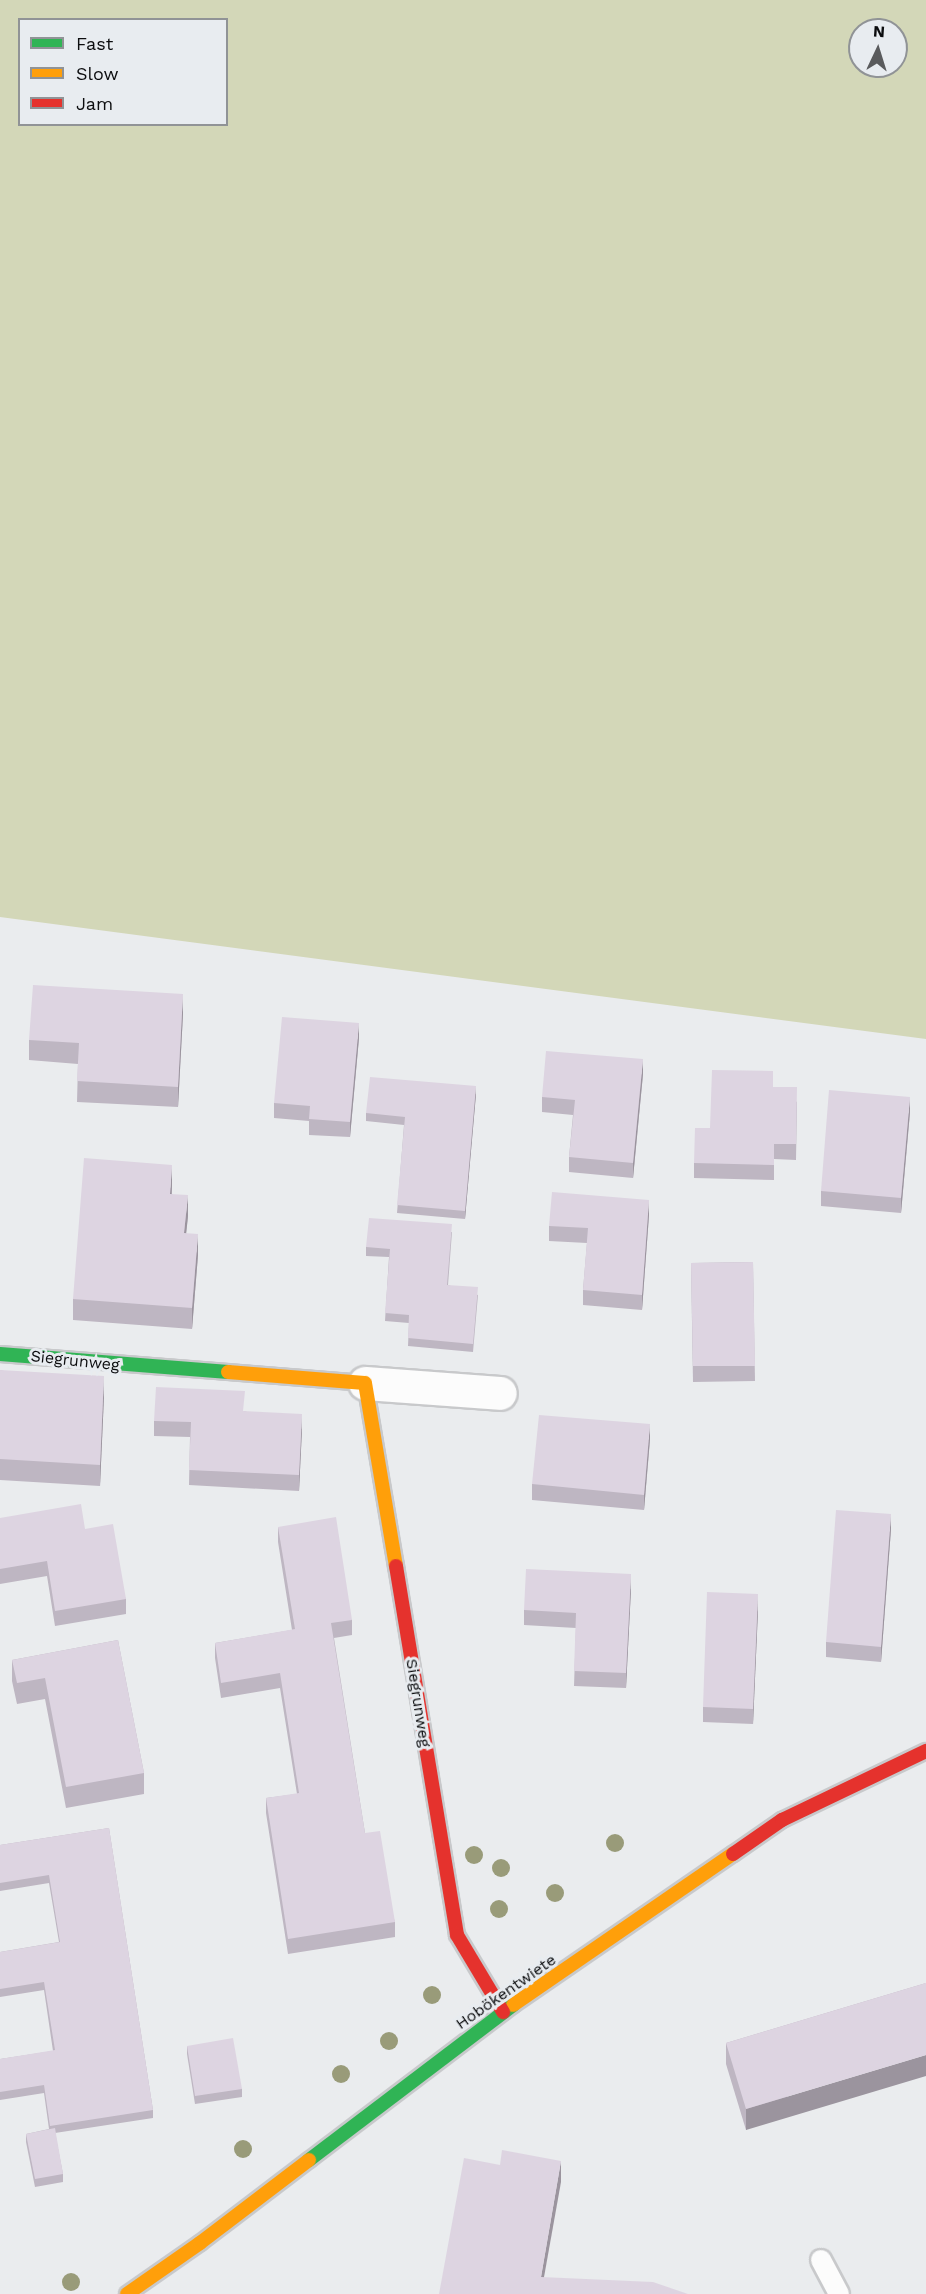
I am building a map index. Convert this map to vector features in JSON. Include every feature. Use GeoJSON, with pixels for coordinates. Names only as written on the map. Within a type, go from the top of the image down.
{"type":"FeatureCollection","features":[{"type":"Feature","properties":{"kind":"street","name":"Siegrunweg"},"geometry":{"type":"LineString","coordinates":[[0,1354],[500,1393]]}},
{"type":"Feature","properties":{"kind":"street","name":"Siegrunweg"},"geometry":{"type":"LineString","coordinates":[[365,1383],[457,1935],[503,2012]]}},
{"type":"Feature","properties":{"kind":"street","name":"Hobökentwiete"},"geometry":{"type":"LineString","coordinates":[[127,2294],[200,2243],[503,2012],[782,1820],[926,1751]]}},
{"type":"Feature","properties":{"kind":"lane"},"geometry":{"type":"LineString","coordinates":[[821,2260],[839,2294]]}},
{"type":"Feature","properties":{"kind":"green space"},"geometry":{"type":"Polygon","coordinates":[[[0,0],[926,0],[926,1039],[0,917],[0,0]]]}},
{"type":"Feature","properties":{"kind":"building"},"geometry":{"type":"Polygon","coordinates":[[[33,985],[183,994],[178,1087],[77,1081],[79,1043],[29,1040],[33,985]]]}},
{"type":"Feature","properties":{"kind":"building"},"geometry":{"type":"Polygon","coordinates":[[[282,1017],[359,1023],[350,1122],[309,1119],[310,1106],[274,1103],[282,1017]]]}},
{"type":"Feature","properties":{"kind":"building"},"geometry":{"type":"Polygon","coordinates":[[[546,1051],[643,1059],[633,1163],[569,1157],[575,1100],[542,1097],[546,1051]]]}},
{"type":"Feature","properties":{"kind":"building"},"geometry":{"type":"Polygon","coordinates":[[[712,1070],[773,1071],[773,1087],[797,1087],[796,1144],[774,1144],[774,1165],[694,1163],[695,1128],[710,1128],[712,1070]]]}},
{"type":"Feature","properties":{"kind":"building"},"geometry":{"type":"Polygon","coordinates":[[[370,1077],[476,1086],[465,1211],[397,1205],[405,1117],[366,1113],[370,1077]]]}},
{"type":"Feature","properties":{"kind":"building"},"geometry":{"type":"Polygon","coordinates":[[[829,1090],[910,1097],[901,1198],[821,1191],[829,1090]]]}},
{"type":"Feature","properties":{"kind":"building"},"geometry":{"type":"Polygon","coordinates":[[[84,1158],[172,1165],[170,1194],[188,1195],[184,1233],[198,1234],[192,1308],[73,1299],[84,1158]]]}},
{"type":"Feature","properties":{"kind":"building"},"geometry":{"type":"Polygon","coordinates":[[[552,1192],[649,1200],[642,1295],[583,1290],[588,1228],[549,1226],[552,1192]]]}},
{"type":"Feature","properties":{"kind":"building"},"geometry":{"type":"Polygon","coordinates":[[[369,1218],[452,1224],[447,1285],[478,1287],[473,1344],[408,1338],[409,1315],[385,1313],[390,1249],[366,1247],[369,1218]]]}},
{"type":"Feature","properties":{"kind":"building"},"geometry":{"type":"Polygon","coordinates":[[[753,1262],[755,1366],[693,1366],[691,1263],[753,1262]]]}},
{"type":"Feature","properties":{"kind":"building"},"geometry":{"type":"Polygon","coordinates":[[[0,1370],[104,1376],[100,1465],[0,1459],[0,1370]]]}},
{"type":"Feature","properties":{"kind":"building"},"geometry":{"type":"Polygon","coordinates":[[[156,1387],[245,1391],[243,1411],[302,1414],[299,1475],[189,1470],[191,1422],[154,1421],[156,1387]]]}},
{"type":"Feature","properties":{"kind":"building"},"geometry":{"type":"Polygon","coordinates":[[[539,1415],[650,1424],[644,1495],[532,1484],[539,1415]]]}},
{"type":"Feature","properties":{"kind":"building"},"geometry":{"type":"Polygon","coordinates":[[[81,1504],[85,1529],[113,1524],[126,1599],[55,1611],[47,1561],[0,1569],[0,1518],[81,1504]]]}},
{"type":"Feature","properties":{"kind":"building"},"geometry":{"type":"Polygon","coordinates":[[[836,1510],[891,1514],[881,1647],[826,1642],[836,1510]]]}},
{"type":"Feature","properties":{"kind":"building"},"geometry":{"type":"Polygon","coordinates":[[[336,1517],[352,1620],[331,1623],[365,1833],[380,1831],[395,1922],[288,1939],[266,1798],[299,1793],[280,1673],[221,1683],[215,1643],[295,1629],[278,1527],[336,1517]]]}},
{"type":"Feature","properties":{"kind":"building"},"geometry":{"type":"Polygon","coordinates":[[[526,1569],[631,1574],[626,1673],[574,1671],[576,1613],[524,1610],[526,1569]]]}},
{"type":"Feature","properties":{"kind":"building"},"geometry":{"type":"Polygon","coordinates":[[[707,1592],[758,1594],[753,1709],[703,1707],[707,1592]]]}},
{"type":"Feature","properties":{"kind":"building"},"geometry":{"type":"Polygon","coordinates":[[[118,1640],[144,1773],[66,1787],[45,1678],[17,1683],[12,1660],[118,1640]]]}},
{"type":"Feature","properties":{"kind":"building"},"geometry":{"type":"Polygon","coordinates":[[[109,1828],[153,2110],[50,2126],[44,2085],[0,2092],[0,2059],[55,2050],[44,1982],[0,1989],[0,1952],[60,1942],[49,1875],[0,1883],[0,1845],[109,1828]]]}},
{"type":"Feature","properties":{"kind":"building"},"geometry":{"type":"Polygon","coordinates":[[[926,1983],[926,2055],[746,2109],[726,2043],[926,1983]]]}},
{"type":"Feature","properties":{"kind":"building"},"geometry":{"type":"Polygon","coordinates":[[[233,2038],[242,2089],[195,2096],[187,2046],[233,2038]]]}},
{"type":"Feature","properties":{"kind":"building"},"geometry":{"type":"Polygon","coordinates":[[[55,2128],[63,2174],[35,2179],[26,2134],[55,2128]]]}},
{"type":"Feature","properties":{"kind":"building"},"geometry":{"type":"Polygon","coordinates":[[[502,2150],[561,2161],[541,2277],[653,2282],[688,2294],[439,2294],[464,2158],[500,2165],[502,2150]]]}},
{"type":"Feature","properties":{"kind":"traffic: fast"},"geometry":{"type":"LineString","coordinates":[[0,1354],[228,1372]]}},
{"type":"Feature","properties":{"kind":"traffic: fast"},"geometry":{"type":"LineString","coordinates":[[309,2160],[513,2005]]}},
{"type":"Feature","properties":{"kind":"traffic: slow"},"geometry":{"type":"LineString","coordinates":[[228,1372],[365,1383],[396,1566]]}},
{"type":"Feature","properties":{"kind":"traffic: slow"},"geometry":{"type":"LineString","coordinates":[[513,2005],[733,1854]]}},
{"type":"Feature","properties":{"kind":"traffic: slow"},"geometry":{"type":"LineString","coordinates":[[127,2294],[200,2243],[309,2160]]}},
{"type":"Feature","properties":{"kind":"traffic: jam"},"geometry":{"type":"LineString","coordinates":[[396,1566],[457,1935],[503,2012]]}},
{"type":"Feature","properties":{"kind":"traffic: jam"},"geometry":{"type":"LineString","coordinates":[[733,1854],[782,1820],[926,1751]]}}]}
